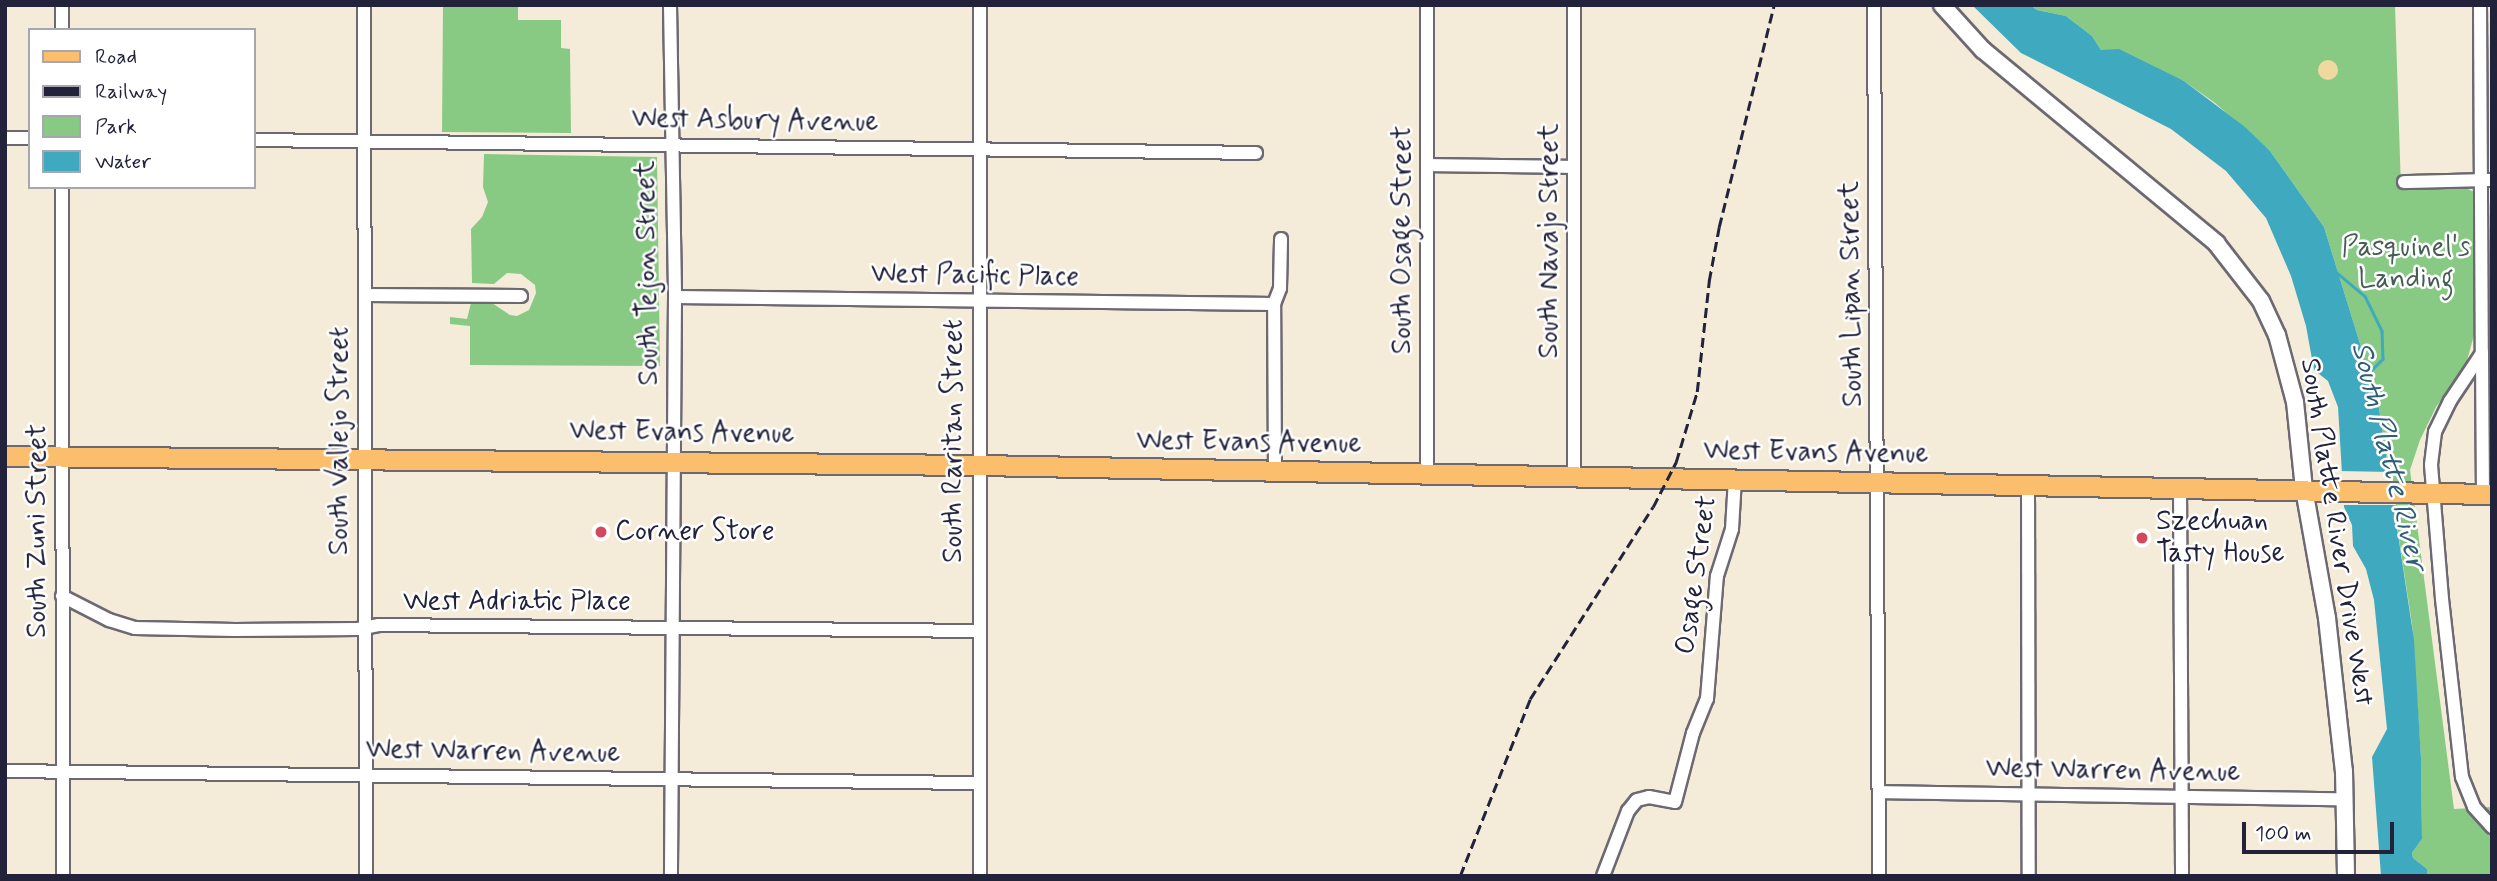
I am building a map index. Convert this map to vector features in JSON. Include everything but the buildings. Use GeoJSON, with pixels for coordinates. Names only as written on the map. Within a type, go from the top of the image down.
{"type":"FeatureCollection","features":[{"type":"Feature","properties":{"kind":"main road","name":"West Evans Avenue"},"geometry":{"type":"LineString","coordinates":[[5,456],[979,465],[2487,493]]}},
{"type":"Feature","properties":{"kind":"street"},"geometry":{"type":"LineString","coordinates":[[62,5],[62,28]]}},
{"type":"Feature","properties":{"kind":"street","name":"South Vallejo Street"},"geometry":{"type":"LineString","coordinates":[[364,5],[366,876]]}},
{"type":"Feature","properties":{"kind":"street","name":"South Tejon Street"},"geometry":{"type":"LineString","coordinates":[[670,5],[675,297],[671,876]]}},
{"type":"Feature","properties":{"kind":"street","name":"South Raritan Street"},"geometry":{"type":"LineString","coordinates":[[980,5],[980,876]]}},
{"type":"Feature","properties":{"kind":"street","name":"South Osage Street"},"geometry":{"type":"LineString","coordinates":[[1427,5],[1427,475]]}},
{"type":"Feature","properties":{"kind":"street","name":"South Navajo Street"},"geometry":{"type":"LineString","coordinates":[[1574,5],[1574,477]]}},
{"type":"Feature","properties":{"kind":"street","name":"South Lipan Street"},"geometry":{"type":"LineString","coordinates":[[1874,5],[1879,876]]}},
{"type":"Feature","properties":{"kind":"street","name":"South Platte River Drive West"},"geometry":{"type":"LineString","coordinates":[[1942,5],[1983,50],[2217,243],[2261,301],[2286,363],[2312,489],[2346,799],[2346,876]]}},
{"type":"Feature","properties":{"kind":"street"},"geometry":{"type":"LineString","coordinates":[[2480,5],[2486,180],[2482,353],[2487,493]]}},
{"type":"Feature","properties":{"kind":"street"},"geometry":{"type":"LineString","coordinates":[[5,138],[28,138]]}},
{"type":"Feature","properties":{"kind":"street","name":"West Asbury Avenue"},"geometry":{"type":"LineString","coordinates":[[256,140],[1256,153]]}},
{"type":"Feature","properties":{"kind":"street"},"geometry":{"type":"LineString","coordinates":[[1429,165],[1574,167]]}},
{"type":"Feature","properties":{"kind":"street"},"geometry":{"type":"LineString","coordinates":[[2404,182],[2486,180]]}},
{"type":"Feature","properties":{"kind":"street","name":"South Zuni Street"},"geometry":{"type":"LineString","coordinates":[[62,189],[63,876]]}},
{"type":"Feature","properties":{"kind":"street"},"geometry":{"type":"LineString","coordinates":[[1275,472],[1274,304],[1280,288],[1282,239]]}},
{"type":"Feature","properties":{"kind":"street"},"geometry":{"type":"LineString","coordinates":[[365,295],[521,296]]}},
{"type":"Feature","properties":{"kind":"street","name":"West Pacific Place"},"geometry":{"type":"LineString","coordinates":[[675,297],[1274,304]]}},
{"type":"Feature","properties":{"kind":"street"},"geometry":{"type":"LineString","coordinates":[[2482,353],[2435,432],[2431,465],[2424,491],[2462,776],[2474,807],[2492,827]]}},
{"type":"Feature","properties":{"kind":"street"},"geometry":{"type":"LineString","coordinates":[[2463,381],[2484,400]]}},
{"type":"Feature","properties":{"kind":"street","name":"Osage Street"},"geometry":{"type":"LineString","coordinates":[[1603,876],[1628,811],[1637,800],[1649,797],[1675,802],[1693,733],[1707,699],[1717,576],[1732,528],[1735,479]]}},
{"type":"Feature","properties":{"kind":"street"},"geometry":{"type":"LineString","coordinates":[[2028,484],[2029,876]]}},
{"type":"Feature","properties":{"kind":"street"},"geometry":{"type":"LineString","coordinates":[[2180,486],[2182,876]]}},
{"type":"Feature","properties":{"kind":"street","name":"West Adriatic Place"},"geometry":{"type":"LineString","coordinates":[[62,596],[109,620],[135,628],[235,630],[365,626],[672,627],[979,631]]}},
{"type":"Feature","properties":{"kind":"street","name":"West Warren Avenue"},"geometry":{"type":"LineString","coordinates":[[5,771],[979,783]]}},
{"type":"Feature","properties":{"kind":"street","name":"West Warren Avenue"},"geometry":{"type":"LineString","coordinates":[[1879,792],[2346,799]]}},
{"type":"Feature","properties":{"kind":"street"},"geometry":{"type":"LineString","coordinates":[[2474,807],[2492,810]]}},
{"type":"Feature","properties":{"kind":"green space"},"geometry":{"type":"Polygon","coordinates":[[[443,5],[518,5],[518,20],[561,20],[561,48],[570,49],[571,133],[442,132],[443,5]]]}},
{"type":"Feature","properties":{"kind":"green space","name":"Pasquinel's Landing"},"geometry":{"type":"Polygon","coordinates":[[[2030,5],[2395,5],[2401,189],[2466,188],[2474,192],[2474,335],[2465,368],[2436,407],[2420,440],[2410,470],[2454,809],[2492,807],[2492,876],[2427,876],[2427,869],[2413,858],[2412,853],[2422,839],[2421,758],[2412,624],[2378,402],[2324,227],[2270,151],[2215,103],[2184,81],[2101,50],[2092,36],[2066,16],[2037,10],[2030,5]]]}},
{"type":"Feature","properties":{"kind":"green space"},"geometry":{"type":"Polygon","coordinates":[[[484,154],[657,157],[660,366],[470,365],[470,326],[450,324],[450,317],[467,319],[471,303],[492,303],[510,315],[517,316],[529,310],[536,293],[535,285],[521,274],[507,273],[494,284],[472,283],[471,229],[482,217],[488,202],[483,187],[484,154]]]}},
{"type":"Feature","properties":{"kind":"sand"},"geometry":{"type":"Polygon","coordinates":[[[2328,60],[2335,63],[2338,70],[2335,77],[2328,80],[2321,77],[2318,70],[2321,63],[2328,60]]]}},
{"type":"Feature","properties":{"kind":"water"},"geometry":{"type":"Polygon","coordinates":[[[1972,5],[2030,5],[2037,10],[2066,16],[2092,36],[2101,50],[2119,49],[2184,81],[2245,127],[2270,151],[2324,227],[2378,402],[2414,640],[2421,758],[2422,839],[2412,853],[2413,858],[2427,869],[2427,876],[2381,876],[2372,757],[2387,729],[2374,600],[2366,569],[2353,546],[2352,525],[2344,507],[2338,407],[2328,381],[2314,370],[2306,326],[2291,276],[2266,218],[2226,171],[2171,129],[2021,53],[1972,5]]]}},
{"type":"Feature","properties":{"kind":"pier"},"geometry":{"type":"Polygon","coordinates":[[[2337,471],[2392,472],[2396,505],[2340,505],[2337,471]]]}},
{"type":"Feature","properties":{"kind":"waterway","name":"South Platte River"},"geometry":{"type":"LineString","coordinates":[[2335,271],[2365,296],[2382,331],[2383,359],[2369,373]]}},
{"type":"Feature","properties":{"kind":"railway"},"geometry":{"type":"LineString","coordinates":[[1460,876],[1530,699],[1653,507],[1676,462],[1697,392],[1709,281],[1719,227],[1774,5]]}},
{"type":"Feature","properties":{"kind":"place","name":"Corner Store"},"geometry":{"type":"Point","coordinates":[601,532]}},
{"type":"Feature","properties":{"kind":"place","name":"Szechuan Tasty House"},"geometry":{"type":"Point","coordinates":[2142,538]}}]}
